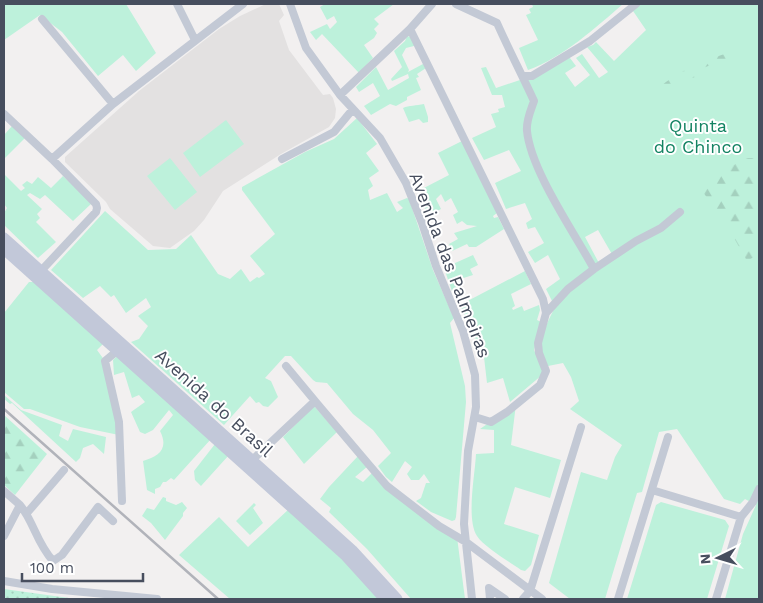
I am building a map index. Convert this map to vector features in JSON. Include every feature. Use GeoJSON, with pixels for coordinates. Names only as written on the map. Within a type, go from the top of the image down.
{"type":"FeatureCollection","features":[{"type":"Feature","properties":{"kind":"main road","name":"Avenida do Brasil"},"geometry":{"type":"LineString","coordinates":[[4,238],[38,275],[117,351],[352,550],[397,599]]}},
{"type":"Feature","properties":{"kind":"main road","name":"Avenida do Brasil"},"geometry":{"type":"LineString","coordinates":[[4,249],[38,275],[249,463],[346,556],[385,599]]}},
{"type":"Feature","properties":{"kind":"street"},"geometry":{"type":"LineString","coordinates":[[177,4],[195,40]]}},
{"type":"Feature","properties":{"kind":"street"},"geometry":{"type":"LineString","coordinates":[[52,159],[113,104],[243,4]]}},
{"type":"Feature","properties":{"kind":"street","name":"Avenida das Palmeiras"},"geometry":{"type":"LineString","coordinates":[[290,4],[306,48],[340,95],[380,138],[406,183],[436,266],[463,331],[475,375],[475,417],[472,424],[468,451],[464,524],[472,599]]}},
{"type":"Feature","properties":{"kind":"street"},"geometry":{"type":"LineString","coordinates":[[340,95],[410,29],[432,4]]}},
{"type":"Feature","properties":{"kind":"street"},"geometry":{"type":"LineString","coordinates":[[456,4],[467,5],[497,24],[534,101],[529,113],[527,129],[531,149],[541,174],[594,269]]}},
{"type":"Feature","properties":{"kind":"street"},"geometry":{"type":"LineString","coordinates":[[523,76],[532,76],[590,41],[636,4]]}},
{"type":"Feature","properties":{"kind":"street"},"geometry":{"type":"LineString","coordinates":[[42,20],[113,104]]}},
{"type":"Feature","properties":{"kind":"street"},"geometry":{"type":"LineString","coordinates":[[410,29],[542,299],[546,313]]}},
{"type":"Feature","properties":{"kind":"street"},"geometry":{"type":"LineString","coordinates":[[282,159],[334,132],[353,109]]}},
{"type":"Feature","properties":{"kind":"street"},"geometry":{"type":"LineString","coordinates":[[4,114],[52,159],[96,204],[97,208],[96,212],[38,275]]}},
{"type":"Feature","properties":{"kind":"street"},"geometry":{"type":"LineString","coordinates":[[475,417],[491,422],[507,412],[540,385],[546,371],[539,353],[538,343],[546,313],[568,289],[636,240],[661,228],[680,212]]}},
{"type":"Feature","properties":{"kind":"street"},"geometry":{"type":"LineString","coordinates":[[117,351],[105,360],[119,422],[122,501]]}},
{"type":"Feature","properties":{"kind":"street"},"geometry":{"type":"LineString","coordinates":[[286,366],[387,486],[439,526],[466,542],[542,599]]}},
{"type":"Feature","properties":{"kind":"street"},"geometry":{"type":"LineString","coordinates":[[249,463],[315,401]]}},
{"type":"Feature","properties":{"kind":"street"},"geometry":{"type":"LineString","coordinates":[[523,599],[530,591],[581,427]]}},
{"type":"Feature","properties":{"kind":"street"},"geometry":{"type":"LineString","coordinates":[[618,599],[668,437]]}},
{"type":"Feature","properties":{"kind":"street"},"geometry":{"type":"LineString","coordinates":[[27,513],[64,470]]}},
{"type":"Feature","properties":{"kind":"street"},"geometry":{"type":"LineString","coordinates":[[716,599],[741,517],[753,502],[759,489]]}},
{"type":"Feature","properties":{"kind":"street"},"geometry":{"type":"LineString","coordinates":[[652,490],[741,517]]}},
{"type":"Feature","properties":{"kind":"street"},"geometry":{"type":"LineString","coordinates":[[4,491],[27,513],[38,541],[53,561],[62,555],[98,507],[113,521]]}},
{"type":"Feature","properties":{"kind":"street"},"geometry":{"type":"LineString","coordinates":[[4,536],[20,505]]}},
{"type":"Feature","properties":{"kind":"street"},"geometry":{"type":"LineString","coordinates":[[4,581],[52,589],[157,599]]}},
{"type":"Feature","properties":{"kind":"street"},"geometry":{"type":"LineString","coordinates":[[490,599],[489,588],[505,599]]}},
{"type":"Feature","properties":{"kind":"shaded area"},"geometry":{"type":"Polygon","coordinates":[[[266,4],[279,4],[284,15],[279,21],[289,50],[323,95],[330,94],[333,98],[336,109],[335,118],[329,127],[281,154],[223,191],[204,220],[194,231],[170,248],[153,246],[110,209],[106,202],[65,162],[65,157],[139,91],[219,29],[240,16],[266,4]]]}},
{"type":"Feature","properties":{"kind":"green space"},"geometry":{"type":"Polygon","coordinates":[[[4,4],[126,4],[156,53],[136,71],[123,55],[98,76],[62,32],[40,15],[4,40],[4,4]]]}},
{"type":"Feature","properties":{"kind":"green space"},"geometry":{"type":"Polygon","coordinates":[[[325,4],[394,4],[374,19],[379,24],[374,29],[377,33],[374,38],[364,45],[373,58],[359,73],[322,34],[316,40],[310,32],[327,24],[330,29],[337,22],[334,16],[327,20],[320,7],[325,4]]]}},
{"type":"Feature","properties":{"kind":"green space"},"geometry":{"type":"Polygon","coordinates":[[[532,4],[623,4],[566,50],[528,70],[519,48],[538,40],[526,15],[531,13],[529,9],[533,7],[532,4]]]}},
{"type":"Feature","properties":{"kind":"green space","name":"Quinta do Chinco"},"geometry":{"type":"Polygon","coordinates":[[[636,4],[759,4],[759,599],[725,599],[743,534],[756,505],[745,499],[740,504],[724,499],[677,429],[659,432],[642,492],[637,493],[605,599],[570,599],[549,583],[581,472],[607,480],[615,457],[622,445],[570,409],[579,401],[571,377],[563,363],[548,366],[542,355],[542,337],[555,307],[546,289],[560,279],[548,255],[535,263],[528,252],[544,243],[535,227],[528,229],[526,223],[532,219],[525,203],[506,209],[495,183],[521,171],[509,150],[484,160],[472,138],[496,127],[491,114],[499,112],[498,109],[505,107],[502,95],[492,95],[481,68],[486,67],[496,88],[520,80],[567,54],[576,66],[565,73],[575,87],[590,75],[576,58],[582,54],[599,78],[608,72],[587,47],[596,42],[614,61],[646,30],[631,8],[636,4]],[[598,230],[585,237],[600,265],[613,256],[598,230]]]}},
{"type":"Feature","properties":{"kind":"green space"},"geometry":{"type":"Polygon","coordinates":[[[407,36],[414,38],[418,45],[406,48],[402,55],[409,70],[408,72],[423,64],[426,68],[417,74],[419,77],[416,78],[421,90],[407,97],[407,100],[396,106],[390,104],[371,115],[364,106],[380,96],[373,83],[359,92],[356,87],[376,67],[388,90],[409,78],[408,74],[392,81],[391,79],[402,67],[394,51],[405,41],[407,36]]]}},
{"type":"Feature","properties":{"kind":"green space"},"geometry":{"type":"Polygon","coordinates":[[[759,42],[759,45],[696,71],[698,76],[681,82],[667,92],[661,86],[683,71],[696,65],[759,42]]]}},
{"type":"Feature","properties":{"kind":"green space"},"geometry":{"type":"Polygon","coordinates":[[[424,104],[428,122],[423,123],[419,119],[409,122],[403,108],[424,104]]]}},
{"type":"Feature","properties":{"kind":"green space"},"geometry":{"type":"Polygon","coordinates":[[[357,118],[377,144],[366,153],[379,171],[369,178],[373,186],[368,190],[370,200],[387,193],[397,212],[403,208],[397,202],[409,199],[433,270],[454,318],[450,323],[465,386],[466,402],[456,517],[452,521],[431,512],[416,501],[421,498],[426,483],[430,483],[424,474],[419,480],[411,480],[407,474],[412,467],[405,461],[392,482],[386,477],[378,466],[391,453],[373,430],[353,414],[327,383],[313,380],[291,356],[285,356],[265,378],[271,381],[278,397],[268,407],[263,406],[259,402],[256,403],[250,396],[224,425],[131,342],[139,339],[148,326],[138,316],[151,307],[146,298],[126,313],[114,295],[111,297],[100,286],[83,298],[51,270],[105,211],[148,250],[176,249],[191,235],[218,274],[230,279],[241,269],[250,282],[257,277],[259,278],[265,274],[250,256],[275,234],[242,190],[242,187],[305,152],[334,139],[357,118]]]}},
{"type":"Feature","properties":{"kind":"green space"},"geometry":{"type":"Polygon","coordinates":[[[226,120],[244,144],[200,177],[183,153],[226,120]]]}},
{"type":"Feature","properties":{"kind":"green space"},"geometry":{"type":"Polygon","coordinates":[[[12,126],[26,137],[4,159],[4,135],[12,126]]]}},
{"type":"Feature","properties":{"kind":"green space"},"geometry":{"type":"Polygon","coordinates":[[[462,141],[497,213],[493,216],[494,218],[498,217],[504,229],[476,247],[469,247],[467,244],[452,251],[449,244],[458,239],[454,233],[477,226],[467,225],[462,221],[457,224],[453,215],[458,212],[451,198],[445,202],[441,194],[436,199],[441,209],[427,216],[420,190],[449,175],[438,153],[462,141]]]}},
{"type":"Feature","properties":{"kind":"green space"},"geometry":{"type":"Polygon","coordinates":[[[170,158],[197,192],[175,210],[147,176],[170,158]]]}},
{"type":"Feature","properties":{"kind":"green space"},"geometry":{"type":"Polygon","coordinates":[[[748,158],[759,158],[759,254],[747,261],[729,229],[703,192],[705,187],[715,177],[748,158]]]}},
{"type":"Feature","properties":{"kind":"green space"},"geometry":{"type":"Polygon","coordinates":[[[4,174],[21,191],[25,188],[22,185],[27,181],[32,184],[38,177],[51,188],[63,176],[92,203],[73,221],[45,195],[40,199],[30,193],[27,195],[42,209],[37,214],[40,218],[36,222],[56,242],[38,258],[4,225],[4,213],[7,208],[4,204],[4,174]]]}},
{"type":"Feature","properties":{"kind":"green space"},"geometry":{"type":"Polygon","coordinates":[[[473,255],[478,265],[470,269],[473,275],[454,281],[458,292],[453,294],[444,268],[473,255]]]}},
{"type":"Feature","properties":{"kind":"green space"},"geometry":{"type":"Polygon","coordinates":[[[525,271],[531,284],[511,294],[515,306],[512,308],[513,310],[522,306],[524,311],[539,305],[540,310],[537,320],[541,322],[534,350],[543,370],[542,375],[510,402],[503,378],[487,383],[484,357],[460,305],[525,271]]]}},
{"type":"Feature","properties":{"kind":"green space"},"geometry":{"type":"Polygon","coordinates":[[[29,282],[40,282],[106,341],[97,350],[105,361],[119,435],[80,427],[30,409],[24,409],[4,392],[4,313],[29,282]]]}},
{"type":"Feature","properties":{"kind":"green space"},"geometry":{"type":"Polygon","coordinates":[[[118,355],[211,439],[174,480],[171,478],[155,489],[155,494],[147,490],[143,461],[154,457],[161,451],[163,437],[160,431],[173,415],[169,410],[153,430],[145,434],[140,432],[131,412],[145,402],[139,395],[132,398],[124,372],[114,375],[113,360],[118,355]]]}},
{"type":"Feature","properties":{"kind":"green space"},"geometry":{"type":"Polygon","coordinates":[[[4,395],[21,410],[62,425],[59,436],[68,441],[73,429],[106,437],[104,454],[93,444],[83,448],[80,458],[76,462],[12,403],[10,404],[4,399],[4,395]]]}},
{"type":"Feature","properties":{"kind":"green space"},"geometry":{"type":"Polygon","coordinates":[[[516,404],[511,445],[561,460],[550,498],[515,487],[504,524],[539,535],[531,565],[525,571],[485,545],[477,536],[472,519],[476,454],[494,453],[494,430],[480,429],[516,404]]]}},
{"type":"Feature","properties":{"kind":"green space"},"geometry":{"type":"Polygon","coordinates":[[[314,406],[337,432],[304,464],[283,437],[314,406]]]}},
{"type":"Feature","properties":{"kind":"green space"},"geometry":{"type":"Polygon","coordinates":[[[4,415],[47,454],[15,495],[4,485],[4,415]]]}},
{"type":"Feature","properties":{"kind":"green space"},"geometry":{"type":"Polygon","coordinates":[[[215,444],[229,455],[201,486],[195,480],[194,471],[215,444]]]}},
{"type":"Feature","properties":{"kind":"green space"},"geometry":{"type":"Polygon","coordinates":[[[358,456],[368,466],[355,477],[363,482],[373,472],[457,537],[465,599],[411,599],[367,549],[329,512],[331,508],[320,499],[358,456]]]}},
{"type":"Feature","properties":{"kind":"green space"},"geometry":{"type":"Polygon","coordinates":[[[163,497],[166,498],[166,501],[176,505],[182,502],[187,508],[165,540],[151,523],[142,516],[147,508],[154,510],[163,497]]]}},
{"type":"Feature","properties":{"kind":"green space"},"geometry":{"type":"Polygon","coordinates":[[[661,502],[725,520],[729,526],[707,599],[627,599],[656,505],[661,502]]]}},
{"type":"Feature","properties":{"kind":"green space"},"geometry":{"type":"Polygon","coordinates":[[[254,503],[256,505],[253,508],[263,523],[250,535],[236,521],[254,503]]]}},
{"type":"Feature","properties":{"kind":"green space"},"geometry":{"type":"Polygon","coordinates":[[[289,509],[338,553],[380,599],[230,599],[179,555],[219,517],[248,547],[289,509]]]}},
{"type":"Feature","properties":{"kind":"green space"},"geometry":{"type":"Polygon","coordinates":[[[4,589],[76,599],[4,599],[4,589]]]}},
{"type":"Feature","properties":{"kind":"railway"},"geometry":{"type":"LineString","coordinates":[[4,409],[218,599]]}}]}
